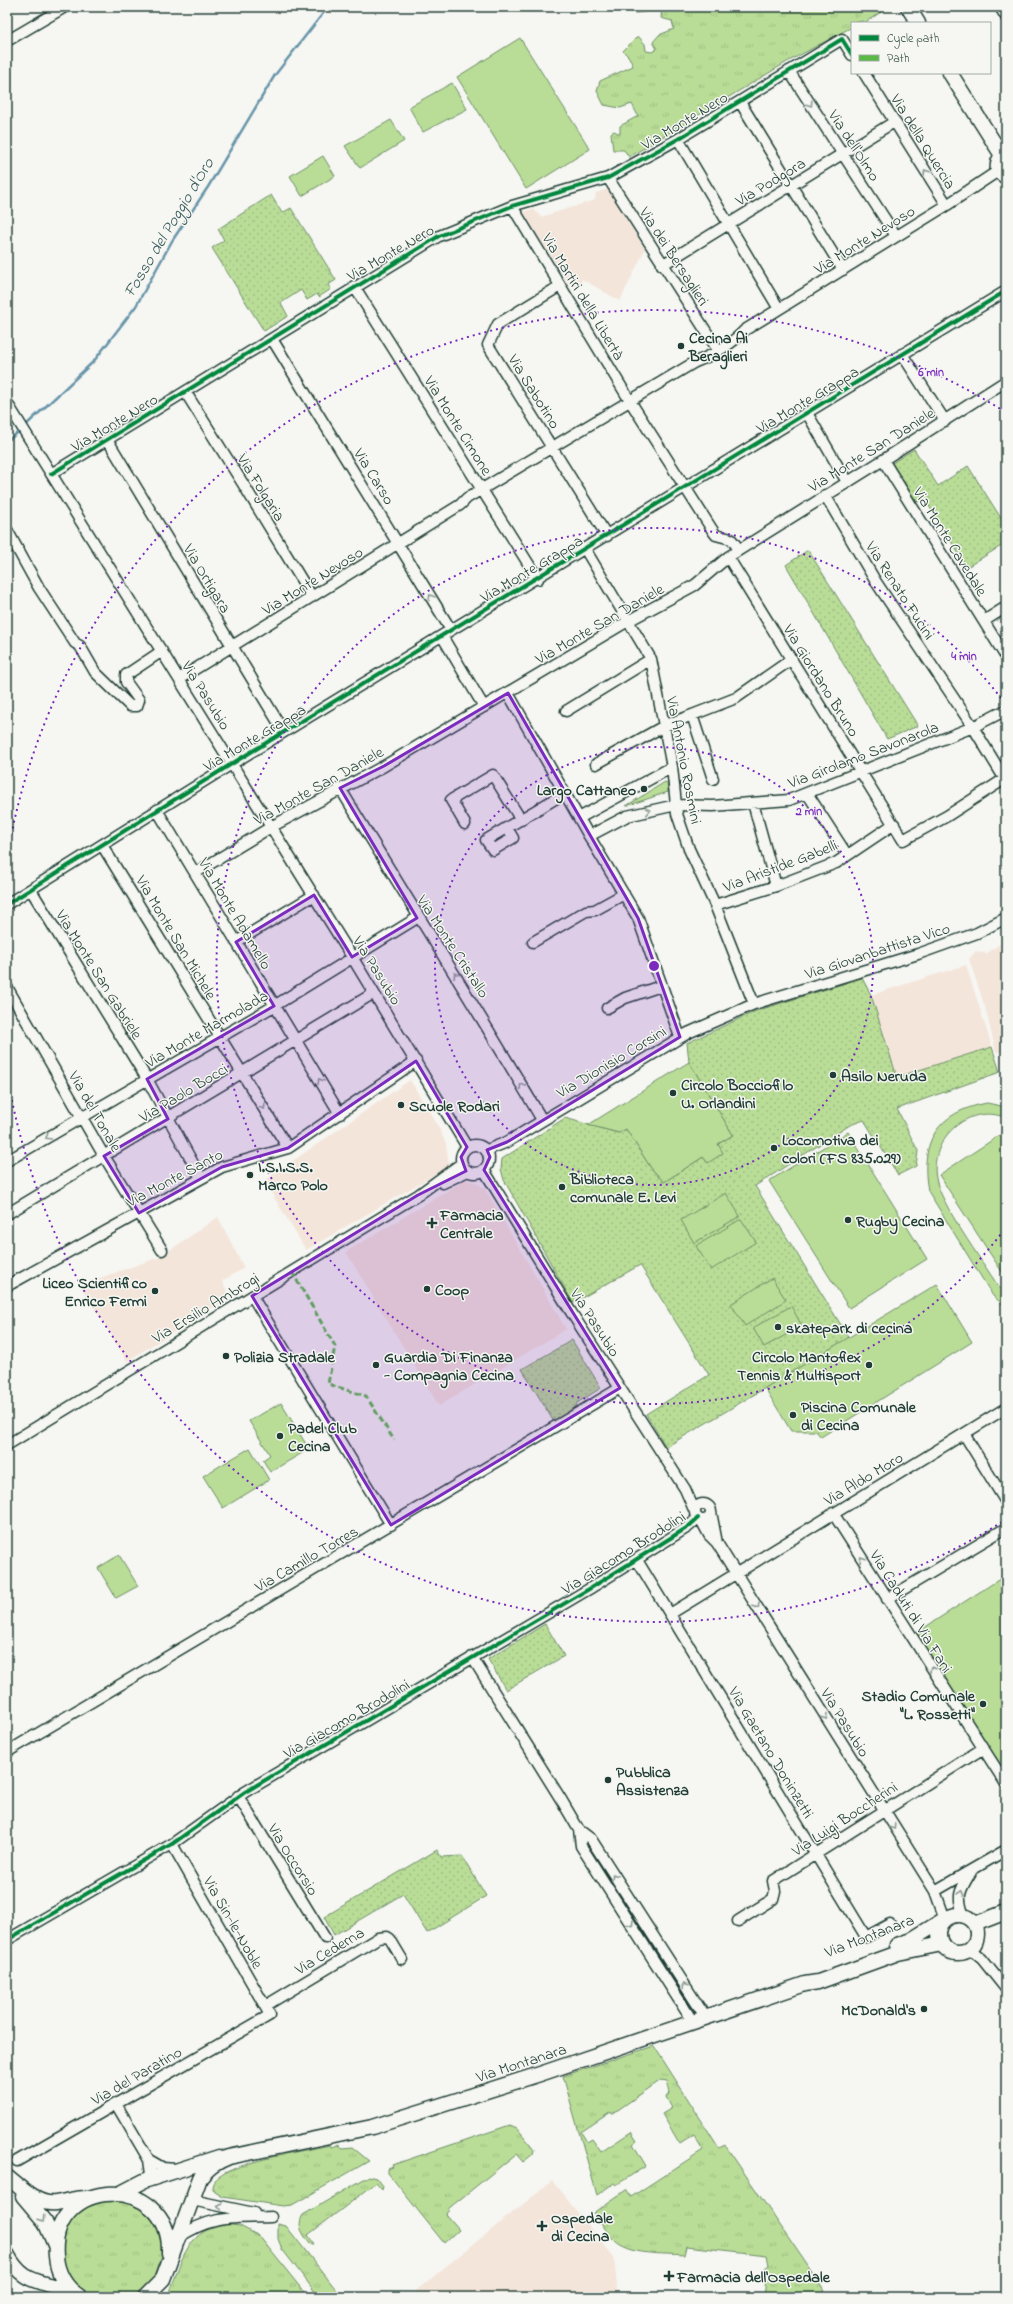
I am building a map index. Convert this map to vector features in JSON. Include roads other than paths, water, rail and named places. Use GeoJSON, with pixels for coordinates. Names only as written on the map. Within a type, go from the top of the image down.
{"type":"FeatureCollection","features":[{"type":"Feature","properties":{"kind":"main road"},"geometry":{"type":"LineString","coordinates":[[908,7],[917,22]]}},
{"type":"Feature","properties":{"kind":"main road"},"geometry":{"type":"LineString","coordinates":[[951,74],[1005,157],[997,164],[1002,174]]}},
{"type":"Feature","properties":{"kind":"main road"},"geometry":{"type":"LineString","coordinates":[[970,1920],[977,1935],[970,1949],[958,1953],[952,1952],[942,1944],[940,1928],[946,1919],[951,1916],[970,1920],[1006,1912]]}},
{"type":"Feature","properties":{"kind":"main road","name":"Via Montanara"},"geometry":{"type":"LineString","coordinates":[[805,1984],[818,1972],[911,1940],[946,1919]]}},
{"type":"Feature","properties":{"kind":"main road","name":"Via Montanara"},"geometry":{"type":"LineString","coordinates":[[243,2154],[372,2127],[700,2020],[805,1984],[818,1982],[914,1948],[942,1944]]}},
{"type":"Feature","properties":{"kind":"main road"},"geometry":{"type":"LineString","coordinates":[[120,2193],[144,2181],[180,2169],[218,2157],[243,2154]]}},
{"type":"Feature","properties":{"kind":"main road"},"geometry":{"type":"LineString","coordinates":[[158,2297],[162,2279],[176,2239],[200,2178],[211,2165],[229,2157],[243,2154]]}},
{"type":"Feature","properties":{"kind":"main road"},"geometry":{"type":"LineString","coordinates":[[7,2178],[39,2200],[49,2203],[71,2198],[87,2198],[103,2193],[120,2193],[135,2197],[152,2208],[164,2223],[170,2242],[169,2262]]}},
{"type":"Feature","properties":{"kind":"main road"},"geometry":{"type":"LineString","coordinates":[[7,2178],[45,2222],[55,2245]]}},
{"type":"Feature","properties":{"kind":"main road"},"geometry":{"type":"LineString","coordinates":[[79,2297],[63,2279],[56,2264],[55,2245],[60,2226],[71,2210],[87,2198]]}},
{"type":"Feature","properties":{"kind":"main road"},"geometry":{"type":"LineString","coordinates":[[7,2254],[18,2272],[26,2277],[60,2287],[79,2297]]}},
{"type":"Feature","properties":{"kind":"main road"},"geometry":{"type":"LineString","coordinates":[[26,2277],[47,2274],[56,2264]]}},
{"type":"Feature","properties":{"kind":"main road"},"geometry":{"type":"LineString","coordinates":[[145,2297],[162,2279]]}},
{"type":"Feature","properties":{"kind":"street"},"geometry":{"type":"LineString","coordinates":[[7,41],[65,7]]}},
{"type":"Feature","properties":{"kind":"street"},"geometry":{"type":"LineString","coordinates":[[1000,7],[1006,17]]}},
{"type":"Feature","properties":{"kind":"street","name":"Via Monte Nero"},"geometry":{"type":"LineString","coordinates":[[51,474],[107,439],[186,393],[354,286],[438,236],[512,206],[608,178],[678,139],[842,39],[851,53]]}},
{"type":"Feature","properties":{"kind":"street","name":"Via dell'Olmo"},"geometry":{"type":"LineString","coordinates":[[789,71],[896,236]]}},
{"type":"Feature","properties":{"kind":"street","name":"Via della Quercia"},"geometry":{"type":"LineString","coordinates":[[865,74],[947,205]]}},
{"type":"Feature","properties":{"kind":"street"},"geometry":{"type":"LineString","coordinates":[[740,102],[843,270]]}},
{"type":"Feature","properties":{"kind":"street","name":"Via Podgora"},"geometry":{"type":"LineString","coordinates":[[662,265],[894,122]]}},
{"type":"Feature","properties":{"kind":"street"},"geometry":{"type":"LineString","coordinates":[[678,139],[779,309]]}},
{"type":"Feature","properties":{"kind":"street","name":"Via Monte Nevoso"},"geometry":{"type":"LineString","coordinates":[[179,679],[460,505],[470,503],[483,492],[553,447],[695,362],[701,354],[716,347],[736,332],[745,330],[947,205],[1002,174]]}},
{"type":"Feature","properties":{"kind":"street","name":"Via dei Bersaglieri"},"geometry":{"type":"LineString","coordinates":[[608,178],[662,265],[716,347]]}},
{"type":"Feature","properties":{"kind":"street","name":"Via Martiri della Libertà"},"geometry":{"type":"LineString","coordinates":[[512,206],[684,488],[716,535],[731,539],[739,549]]}},
{"type":"Feature","properties":{"kind":"street","name":"Via Monte Cimone"},"geometry":{"type":"LineString","coordinates":[[354,286],[538,579]]}},
{"type":"Feature","properties":{"kind":"street","name":"Via Sabotino"},"geometry":{"type":"LineString","coordinates":[[560,286],[498,324],[488,345],[553,447],[607,536]]}},
{"type":"Feature","properties":{"kind":"street","name":"Via Monte Grappa"},"geometry":{"type":"LineString","coordinates":[[7,904],[284,732],[451,630],[538,579],[1006,291]]}},
{"type":"Feature","properties":{"kind":"street","name":"Via Carso"},"geometry":{"type":"LineString","coordinates":[[272,339],[451,630]]}},
{"type":"Feature","properties":{"kind":"street"},"geometry":{"type":"LineString","coordinates":[[902,354],[945,421]]}},
{"type":"Feature","properties":{"kind":"street","name":"Via Monte San Daniele"},"geometry":{"type":"LineString","coordinates":[[195,873],[271,827],[340,788],[384,766],[628,621],[695,585],[739,549],[1006,382]]}},
{"type":"Feature","properties":{"kind":"street","name":"Via Folgaria"},"geometry":{"type":"LineString","coordinates":[[186,393],[312,597]]}},
{"type":"Feature","properties":{"kind":"street","name":"Via Pasubio"},"geometry":{"type":"LineString","coordinates":[[7,403],[314,895],[467,1147]]}},
{"type":"Feature","properties":{"kind":"street"},"geometry":{"type":"LineString","coordinates":[[806,413],[847,482]]}},
{"type":"Feature","properties":{"kind":"street","name":"Via Ortigara"},"geometry":{"type":"LineString","coordinates":[[107,439],[284,732]]}},
{"type":"Feature","properties":{"kind":"street","name":"Via Monte Cavedale"},"geometry":{"type":"LineString","coordinates":[[883,460],[1006,657]]}},
{"type":"Feature","properties":{"kind":"street","name":"Via Renato Fucini"},"geometry":{"type":"LineString","coordinates":[[825,495],[876,582],[973,727],[1005,779]]}},
{"type":"Feature","properties":{"kind":"street"},"geometry":{"type":"LineString","coordinates":[[7,530],[39,588],[61,618],[72,638],[80,646],[91,667],[130,706],[137,706],[139,700],[126,682],[126,675],[162,652]]}},
{"type":"Feature","properties":{"kind":"street","name":"Via Antonio Rosmini"},"geometry":{"type":"LineString","coordinates":[[585,549],[651,659],[672,767],[676,805],[689,849],[715,905],[754,1004]]}},
{"type":"Feature","properties":{"kind":"street","name":"Via Giordano Bruno"},"geometry":{"type":"LineString","coordinates":[[728,557],[903,840],[947,816],[1005,779]]}},
{"type":"Feature","properties":{"kind":"street"},"geometry":{"type":"LineString","coordinates":[[984,621],[1006,607]]}},
{"type":"Feature","properties":{"kind":"street"},"geometry":{"type":"LineString","coordinates":[[442,636],[484,707]]}},
{"type":"Feature","properties":{"kind":"street"},"geometry":{"type":"LineString","coordinates":[[566,711],[651,659]]}},
{"type":"Feature","properties":{"kind":"street"},"geometry":{"type":"LineString","coordinates":[[596,764],[664,726],[736,698],[792,659]]}},
{"type":"Feature","properties":{"kind":"street"},"geometry":{"type":"LineString","coordinates":[[508,693],[589,836],[638,918],[660,986],[680,1037]]}},
{"type":"Feature","properties":{"kind":"street","name":"Via Girolamo Savonarola"},"geometry":{"type":"LineString","coordinates":[[676,805],[753,803],[789,800],[973,727],[1006,710]]}},
{"type":"Feature","properties":{"kind":"street"},"geometry":{"type":"LineString","coordinates":[[692,715],[714,779]]}},
{"type":"Feature","properties":{"kind":"street"},"geometry":{"type":"LineString","coordinates":[[579,818],[672,767]]}},
{"type":"Feature","properties":{"kind":"street"},"geometry":{"type":"LineString","coordinates":[[465,824],[451,800],[493,775],[521,820]]}},
{"type":"Feature","properties":{"kind":"street","name":"Via Monte Cristallo"},"geometry":{"type":"LineString","coordinates":[[340,788],[418,918],[480,1013],[542,1120]]}},
{"type":"Feature","properties":{"kind":"street"},"geometry":{"type":"LineString","coordinates":[[507,828],[565,793]]}},
{"type":"Feature","properties":{"kind":"street"},"geometry":{"type":"LineString","coordinates":[[807,793],[847,856]]}},
{"type":"Feature","properties":{"kind":"street"},"geometry":{"type":"LineString","coordinates":[[753,803],[776,886]]}},
{"type":"Feature","properties":{"kind":"street"},"geometry":{"type":"LineString","coordinates":[[589,836],[627,816],[676,805]]}},
{"type":"Feature","properties":{"kind":"street","name":"Via Monte Adamello"},"geometry":{"type":"LineString","coordinates":[[157,810],[340,1114]]}},
{"type":"Feature","properties":{"kind":"street","name":"Via Aristide Gabelli"},"geometry":{"type":"LineString","coordinates":[[715,905],[776,886],[836,863],[894,824]]}},
{"type":"Feature","properties":{"kind":"street","name":"Via Monte San Michele"},"geometry":{"type":"LineString","coordinates":[[102,845],[150,920],[220,1038],[288,1148]]}},
{"type":"Feature","properties":{"kind":"street","name":"Via Monte San Gabriele"},"geometry":{"type":"LineString","coordinates":[[31,890],[147,1079],[201,1178]]}},
{"type":"Feature","properties":{"kind":"street"},"geometry":{"type":"LineString","coordinates":[[533,942],[586,911],[595,910],[624,894]]}},
{"type":"Feature","properties":{"kind":"street"},"geometry":{"type":"LineString","coordinates":[[236,942],[314,895]]}},
{"type":"Feature","properties":{"kind":"street","name":"Via Monte Marmolada"},"geometry":{"type":"LineString","coordinates":[[7,1161],[220,1038],[418,918]]}},
{"type":"Feature","properties":{"kind":"street","name":"Via Giovanbattista Vico"},"geometry":{"type":"LineString","coordinates":[[754,1004],[918,954],[977,933],[1006,918]]}},
{"type":"Feature","properties":{"kind":"street"},"geometry":{"type":"LineString","coordinates":[[607,1008],[625,998],[660,986]]}},
{"type":"Feature","properties":{"kind":"street","name":"Via del Tonale"},"geometry":{"type":"LineString","coordinates":[[7,987],[104,1156],[162,1250]]}},
{"type":"Feature","properties":{"kind":"street","name":"Via Paolo Bocci"},"geometry":{"type":"LineString","coordinates":[[7,1214],[168,1119],[374,993]]}},
{"type":"Feature","properties":{"kind":"street","name":"Via Dionisio Corsini"},"geometry":{"type":"LineString","coordinates":[[487,1150],[507,1142],[680,1037],[754,1004]]}},
{"type":"Feature","properties":{"kind":"street","name":"Via Monte Santo"},"geometry":{"type":"LineString","coordinates":[[7,1286],[222,1167],[241,1160],[288,1148],[416,1061]]}},
{"type":"Feature","properties":{"kind":"street"},"geometry":{"type":"LineString","coordinates":[[474,1144],[487,1150],[490,1157],[489,1164],[484,1170],[478,1173],[465,1167],[463,1151],[467,1147],[474,1144]]}},
{"type":"Feature","properties":{"kind":"street","name":"Via Ersilio Ambrogi"},"geometry":{"type":"LineString","coordinates":[[7,1445],[465,1167]]}},
{"type":"Feature","properties":{"kind":"street","name":"Via Pasubio"},"geometry":{"type":"LineString","coordinates":[[484,1170],[685,1489],[698,1517],[709,1535],[717,1543],[883,1811],[935,1891],[946,1919]]}},
{"type":"Feature","properties":{"kind":"street"},"geometry":{"type":"LineString","coordinates":[[252,1296],[391,1525]]}},
{"type":"Feature","properties":{"kind":"street","name":"Via Camillo Torres"},"geometry":{"type":"LineString","coordinates":[[7,1752],[620,1388]]}},
{"type":"Feature","properties":{"kind":"street","name":"Via Aldo Moro"},"geometry":{"type":"LineString","coordinates":[[670,1614],[1006,1408]]}},
{"type":"Feature","properties":{"kind":"street"},"geometry":{"type":"LineString","coordinates":[[964,1434],[1006,1502]]}},
{"type":"Feature","properties":{"kind":"street","name":"Via Pasubio"},"geometry":{"type":"LineString","coordinates":[[685,1489],[708,1508],[717,1543]]}},
{"type":"Feature","properties":{"kind":"street"},"geometry":{"type":"LineString","coordinates":[[699,1505],[708,1508],[708,1518],[698,1517],[699,1505]]}},
{"type":"Feature","properties":{"kind":"street","name":"Via Caduti di Via Fani"},"geometry":{"type":"LineString","coordinates":[[833,1513],[982,1749],[1006,1784]]}},
{"type":"Feature","properties":{"kind":"street","name":"Via Giacomo Brodolini"},"geometry":{"type":"LineString","coordinates":[[7,1940],[172,1844],[238,1796],[637,1560],[698,1517]]}},
{"type":"Feature","properties":{"kind":"street"},"geometry":{"type":"LineString","coordinates":[[887,1599],[1006,1528]]}},
{"type":"Feature","properties":{"kind":"street","name":"Via Gaetano Doninzetti"},"geometry":{"type":"LineString","coordinates":[[637,1560],[866,1937],[890,1924]]}},
{"type":"Feature","properties":{"kind":"street"},"geometry":{"type":"LineString","coordinates":[[472,1657],[579,1830],[581,1846],[700,2020]]}},
{"type":"Feature","properties":{"kind":"street","name":"Via Luigi Boccherini"},"geometry":{"type":"LineString","coordinates":[[738,1921],[773,1899],[775,1891],[773,1881],[982,1749]]}},
{"type":"Feature","properties":{"kind":"street","name":"Via Occorsio"},"geometry":{"type":"LineString","coordinates":[[238,1796],[326,1938]]}},
{"type":"Feature","properties":{"kind":"street","name":"Via Sin-le-Noble"},"geometry":{"type":"LineString","coordinates":[[172,1844],[270,2015]]}},
{"type":"Feature","properties":{"kind":"street"},"geometry":{"type":"LineString","coordinates":[[935,1891],[1006,1850]]}},
{"type":"Feature","properties":{"kind":"street"},"geometry":{"type":"LineString","coordinates":[[970,1920],[959,1902],[960,1892],[971,1871]]}},
{"type":"Feature","properties":{"kind":"street","name":"Via Cederna"},"geometry":{"type":"LineString","coordinates":[[265,2006],[378,1938],[387,1937],[390,1939],[402,1959]]}},
{"type":"Feature","properties":{"kind":"street"},"geometry":{"type":"LineString","coordinates":[[970,1949],[982,1959],[1006,1988]]}},
{"type":"Feature","properties":{"kind":"street","name":"Via del Paratino"},"geometry":{"type":"LineString","coordinates":[[17,2161],[270,2015]]}},
{"type":"Feature","properties":{"kind":"street"},"geometry":{"type":"LineString","coordinates":[[116,2104],[149,2160],[151,2174],[144,2181]]}},
{"type":"Feature","properties":{"kind":"street"},"geometry":{"type":"LineString","coordinates":[[149,2160],[163,2168],[180,2169]]}},
{"type":"Feature","properties":{"kind":"street"},"geometry":{"type":"LineString","coordinates":[[176,2239],[206,2221],[223,2218],[271,2217],[192,2200]]}},
{"type":"Feature","properties":{"kind":"waterway","name":"Fosso del Poggio d'Oro"},"geometry":{"type":"LineString","coordinates":[[24,427],[94,361],[136,306],[172,241],[208,187],[275,75],[328,7]]}},
{"type":"Feature","properties":{"kind":"waterway","name":"Fosso del Poggio d'Oro"},"geometry":{"type":"LineString","coordinates":[[7,441],[21,430]]}},
{"type":"Feature","properties":{"kind":"place","name":"Cecina Ai Beraglieri"},"geometry":{"type":"Point","coordinates":[681,346]}},
{"type":"Feature","properties":{"kind":"place","name":"Largo Cattaneo"},"geometry":{"type":"Point","coordinates":[644,789]}},
{"type":"Feature","properties":{"kind":"place","name":"Asilo Neruda"},"geometry":{"type":"Point","coordinates":[833,1075]}},
{"type":"Feature","properties":{"kind":"place","name":"Circolo Bocciofilo U. Orlandini"},"geometry":{"type":"Point","coordinates":[673,1093]}},
{"type":"Feature","properties":{"kind":"place","name":"Scuole Rodari"},"geometry":{"type":"Point","coordinates":[401,1105]}},
{"type":"Feature","properties":{"kind":"place","name":"Locomotiva dei colori (FS 835.029)"},"geometry":{"type":"Point","coordinates":[774,1148]}},
{"type":"Feature","properties":{"kind":"place","name":"I.S.I.S.S. Marco Polo"},"geometry":{"type":"Point","coordinates":[250,1175]}},
{"type":"Feature","properties":{"kind":"place","name":"Biblioteca comunale E. Levi"},"geometry":{"type":"Point","coordinates":[562,1187]}},
{"type":"Feature","properties":{"kind":"place","name":"Rugby Cecina"},"geometry":{"type":"Point","coordinates":[848,1220]}},
{"type":"Feature","properties":{"kind":"place","name":"Farmacia Centrale"},"geometry":{"type":"Point","coordinates":[432,1223]}},
{"type":"Feature","properties":{"kind":"place","name":"Coop"},"geometry":{"type":"Point","coordinates":[427,1289]}},
{"type":"Feature","properties":{"kind":"place","name":"Liceo Scientifico Enrico Fermi"},"geometry":{"type":"Point","coordinates":[155,1291]}},
{"type":"Feature","properties":{"kind":"place","name":"skatepark di cecina"},"geometry":{"type":"Point","coordinates":[778,1327]}},
{"type":"Feature","properties":{"kind":"place","name":"Polizia Stradale"},"geometry":{"type":"Point","coordinates":[226,1356]}},
{"type":"Feature","properties":{"kind":"place","name":"Guardia Di Finanza - Compagnia Cecina"},"geometry":{"type":"Point","coordinates":[376,1365]}},
{"type":"Feature","properties":{"kind":"place","name":"Circolo Mantoflex Tennis & Multisport"},"geometry":{"type":"Point","coordinates":[869,1365]}},
{"type":"Feature","properties":{"kind":"place","name":"Piscina Comunale di Cecina"},"geometry":{"type":"Point","coordinates":[793,1415]}},
{"type":"Feature","properties":{"kind":"place","name":"Padel Club Cecina"},"geometry":{"type":"Point","coordinates":[280,1436]}},
{"type":"Feature","properties":{"kind":"place","name":"Stadio Comunale \"L. Rossetti\""},"geometry":{"type":"Point","coordinates":[983,1704]}},
{"type":"Feature","properties":{"kind":"place","name":"Pubblica Assistenza"},"geometry":{"type":"Point","coordinates":[608,1780]}},
{"type":"Feature","properties":{"kind":"place","name":"McDonald's"},"geometry":{"type":"Point","coordinates":[924,2009]}},
{"type":"Feature","properties":{"kind":"place","name":"Ospedale di Cecina"},"geometry":{"type":"Point","coordinates":[542,2226]}},
{"type":"Feature","properties":{"kind":"place","name":"Farmacia dell'Ospedale"},"geometry":{"type":"Point","coordinates":[669,2276]}}]}
